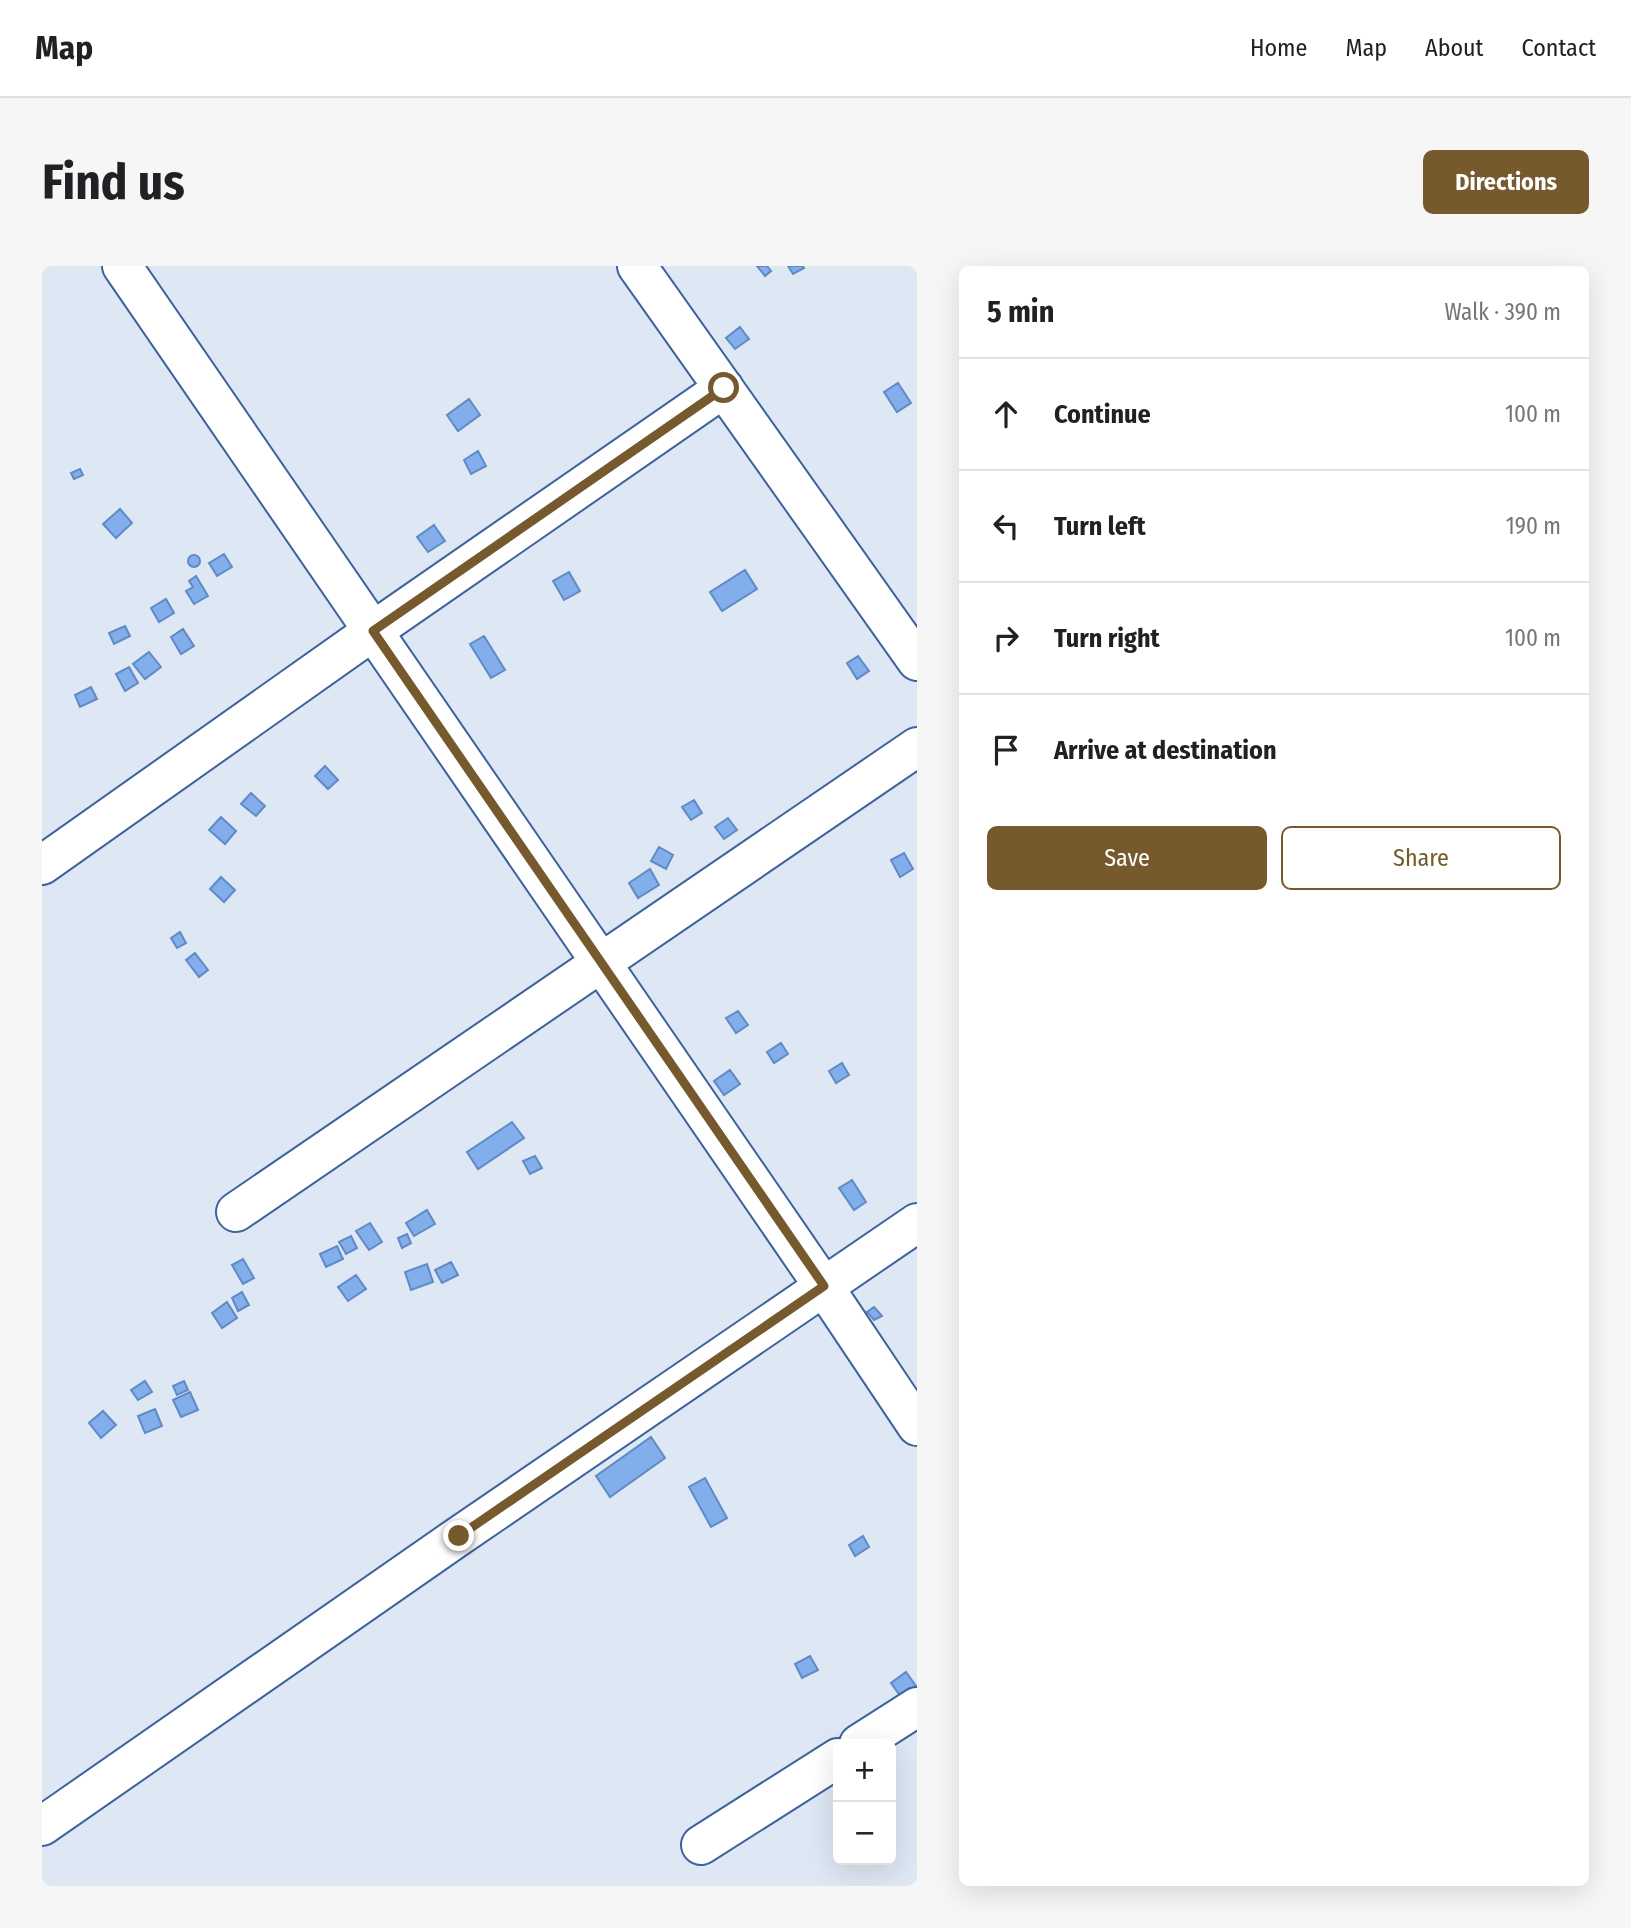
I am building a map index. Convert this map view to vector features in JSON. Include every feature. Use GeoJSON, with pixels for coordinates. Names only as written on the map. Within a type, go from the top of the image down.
{"type":"FeatureCollection","features":[{"type":"Feature","properties":{"kind":"street"},"geometry":{"type":"LineString","coordinates":[[122,266],[824,1286],[917,1426]]}},
{"type":"Feature","properties":{"kind":"street"},"geometry":{"type":"LineString","coordinates":[[636,266],[917,661]]}},
{"type":"Feature","properties":{"kind":"street"},"geometry":{"type":"LineString","coordinates":[[42,865],[724,388]]}},
{"type":"Feature","properties":{"kind":"street"},"geometry":{"type":"LineString","coordinates":[[236,1212],[917,747]]}},
{"type":"Feature","properties":{"kind":"street"},"geometry":{"type":"LineString","coordinates":[[42,1826],[917,1223]]}},
{"type":"Feature","properties":{"kind":"street"},"geometry":{"type":"LineString","coordinates":[[867,1739],[917,1707]]}},
{"type":"Feature","properties":{"kind":"street"},"geometry":{"type":"LineString","coordinates":[[701,1845],[833,1761]]}},
{"type":"Feature","properties":{"kind":"building"},"geometry":{"type":"Polygon","coordinates":[[[757,266],[767,266],[771,271],[765,276],[757,266]]]}},
{"type":"Feature","properties":{"kind":"building"},"geometry":{"type":"Polygon","coordinates":[[[788,266],[803,266],[804,268],[793,274],[788,266]]]}},
{"type":"Feature","properties":{"kind":"building"},"geometry":{"type":"Polygon","coordinates":[[[740,327],[749,339],[735,349],[726,338],[740,327]]]}},
{"type":"Feature","properties":{"kind":"building"},"geometry":{"type":"Polygon","coordinates":[[[898,383],[911,403],[897,412],[884,392],[898,383]]]}},
{"type":"Feature","properties":{"kind":"building"},"geometry":{"type":"Polygon","coordinates":[[[469,399],[480,415],[458,431],[447,415],[469,399]]]}},
{"type":"Feature","properties":{"kind":"building"},"geometry":{"type":"Polygon","coordinates":[[[478,451],[486,466],[471,474],[464,460],[478,451]]]}},
{"type":"Feature","properties":{"kind":"building"},"geometry":{"type":"Polygon","coordinates":[[[80,469],[83,475],[74,479],[71,473],[80,469]]]}},
{"type":"Feature","properties":{"kind":"building"},"geometry":{"type":"Polygon","coordinates":[[[120,509],[132,523],[116,538],[103,524],[120,509]]]}},
{"type":"Feature","properties":{"kind":"building"},"geometry":{"type":"Polygon","coordinates":[[[434,525],[445,541],[428,552],[417,537],[434,525]]]}},
{"type":"Feature","properties":{"kind":"building"},"geometry":{"type":"Polygon","coordinates":[[[224,554],[232,567],[217,576],[209,563],[224,554]]]}},
{"type":"Feature","properties":{"kind":"building"},"geometry":{"type":"Polygon","coordinates":[[[194,555],[200,561],[194,567],[188,561],[194,555]]]}},
{"type":"Feature","properties":{"kind":"building"},"geometry":{"type":"Polygon","coordinates":[[[745,570],[757,589],[722,611],[710,592],[745,570]]]}},
{"type":"Feature","properties":{"kind":"building"},"geometry":{"type":"Polygon","coordinates":[[[569,572],[580,591],[564,600],[553,581],[569,572]]]}},
{"type":"Feature","properties":{"kind":"building"},"geometry":{"type":"Polygon","coordinates":[[[196,576],[208,596],[194,604],[186,591],[193,587],[189,581],[196,576]]]}},
{"type":"Feature","properties":{"kind":"building"},"geometry":{"type":"Polygon","coordinates":[[[166,599],[174,613],[159,622],[151,608],[166,599]]]}},
{"type":"Feature","properties":{"kind":"building"},"geometry":{"type":"Polygon","coordinates":[[[125,626],[130,636],[114,644],[109,633],[125,626]]]}},
{"type":"Feature","properties":{"kind":"building"},"geometry":{"type":"Polygon","coordinates":[[[183,629],[194,646],[181,654],[171,637],[183,629]]]}},
{"type":"Feature","properties":{"kind":"building"},"geometry":{"type":"Polygon","coordinates":[[[484,636],[505,670],[491,678],[470,644],[484,636]]]}},
{"type":"Feature","properties":{"kind":"building"},"geometry":{"type":"Polygon","coordinates":[[[149,652],[161,667],[145,679],[133,664],[149,652]]]}},
{"type":"Feature","properties":{"kind":"building"},"geometry":{"type":"Polygon","coordinates":[[[858,656],[869,671],[857,679],[847,663],[858,656]]]}},
{"type":"Feature","properties":{"kind":"building"},"geometry":{"type":"Polygon","coordinates":[[[129,667],[138,683],[125,691],[116,674],[129,667]]]}},
{"type":"Feature","properties":{"kind":"building"},"geometry":{"type":"Polygon","coordinates":[[[91,687],[97,699],[80,707],[75,695],[91,687]]]}},
{"type":"Feature","properties":{"kind":"building"},"geometry":{"type":"Polygon","coordinates":[[[325,766],[338,780],[328,789],[315,776],[325,766]]]}},
{"type":"Feature","properties":{"kind":"building"},"geometry":{"type":"Polygon","coordinates":[[[251,793],[265,806],[256,816],[241,804],[251,793]]]}},
{"type":"Feature","properties":{"kind":"building"},"geometry":{"type":"Polygon","coordinates":[[[694,800],[702,813],[691,820],[682,807],[694,800]]]}},
{"type":"Feature","properties":{"kind":"building"},"geometry":{"type":"Polygon","coordinates":[[[221,817],[236,831],[225,844],[209,830],[221,817]]]}},
{"type":"Feature","properties":{"kind":"building"},"geometry":{"type":"Polygon","coordinates":[[[728,818],[737,830],[724,839],[715,827],[728,818]]]}},
{"type":"Feature","properties":{"kind":"building"},"geometry":{"type":"Polygon","coordinates":[[[659,847],[673,855],[666,869],[651,861],[659,847]]]}},
{"type":"Feature","properties":{"kind":"building"},"geometry":{"type":"Polygon","coordinates":[[[904,853],[913,869],[900,877],[891,860],[904,853]]]}},
{"type":"Feature","properties":{"kind":"building"},"geometry":{"type":"Polygon","coordinates":[[[650,869],[659,885],[638,898],[629,883],[650,869]]]}},
{"type":"Feature","properties":{"kind":"building"},"geometry":{"type":"Polygon","coordinates":[[[221,877],[235,890],[224,902],[210,889],[221,877]]]}},
{"type":"Feature","properties":{"kind":"building"},"geometry":{"type":"Polygon","coordinates":[[[180,932],[186,943],[177,948],[171,938],[180,932]]]}},
{"type":"Feature","properties":{"kind":"building"},"geometry":{"type":"Polygon","coordinates":[[[195,953],[208,970],[199,977],[186,960],[195,953]]]}},
{"type":"Feature","properties":{"kind":"building"},"geometry":{"type":"Polygon","coordinates":[[[738,1011],[748,1025],[736,1033],[726,1018],[738,1011]]]}},
{"type":"Feature","properties":{"kind":"building"},"geometry":{"type":"Polygon","coordinates":[[[781,1043],[788,1054],[774,1063],[767,1052],[781,1043]]]}},
{"type":"Feature","properties":{"kind":"building"},"geometry":{"type":"Polygon","coordinates":[[[842,1063],[849,1075],[836,1083],[829,1071],[842,1063]]]}},
{"type":"Feature","properties":{"kind":"building"},"geometry":{"type":"Polygon","coordinates":[[[730,1070],[740,1084],[724,1095],[714,1081],[730,1070]]]}},
{"type":"Feature","properties":{"kind":"building"},"geometry":{"type":"Polygon","coordinates":[[[512,1122],[524,1138],[478,1169],[467,1152],[512,1122]]]}},
{"type":"Feature","properties":{"kind":"building"},"geometry":{"type":"Polygon","coordinates":[[[535,1156],[542,1168],[530,1174],[523,1161],[535,1156]]]}},
{"type":"Feature","properties":{"kind":"building"},"geometry":{"type":"Polygon","coordinates":[[[852,1180],[866,1202],[854,1210],[839,1188],[852,1180]]]}},
{"type":"Feature","properties":{"kind":"building"},"geometry":{"type":"Polygon","coordinates":[[[427,1210],[435,1224],[414,1236],[406,1223],[427,1210]]]}},
{"type":"Feature","properties":{"kind":"building"},"geometry":{"type":"Polygon","coordinates":[[[370,1223],[382,1242],[369,1250],[356,1231],[370,1223]]]}},
{"type":"Feature","properties":{"kind":"building"},"geometry":{"type":"Polygon","coordinates":[[[407,1234],[411,1243],[402,1248],[398,1238],[407,1234]]]}},
{"type":"Feature","properties":{"kind":"building"},"geometry":{"type":"Polygon","coordinates":[[[351,1236],[357,1248],[346,1254],[339,1242],[351,1236]]]}},
{"type":"Feature","properties":{"kind":"building"},"geometry":{"type":"Polygon","coordinates":[[[337,1246],[343,1259],[326,1267],[320,1254],[337,1246]]]}},
{"type":"Feature","properties":{"kind":"building"},"geometry":{"type":"Polygon","coordinates":[[[243,1259],[254,1278],[243,1284],[232,1265],[243,1259]]]}},
{"type":"Feature","properties":{"kind":"building"},"geometry":{"type":"Polygon","coordinates":[[[451,1262],[458,1275],[442,1283],[435,1270],[451,1262]]]}},
{"type":"Feature","properties":{"kind":"building"},"geometry":{"type":"Polygon","coordinates":[[[427,1264],[433,1282],[411,1290],[405,1272],[427,1264]]]}},
{"type":"Feature","properties":{"kind":"building"},"geometry":{"type":"Polygon","coordinates":[[[356,1275],[366,1289],[348,1301],[338,1287],[356,1275]]]}},
{"type":"Feature","properties":{"kind":"building"},"geometry":{"type":"Polygon","coordinates":[[[242,1292],[249,1305],[238,1311],[232,1298],[242,1292]]]}},
{"type":"Feature","properties":{"kind":"building"},"geometry":{"type":"Polygon","coordinates":[[[227,1302],[237,1318],[222,1328],[212,1313],[227,1302]]]}},
{"type":"Feature","properties":{"kind":"building"},"geometry":{"type":"Polygon","coordinates":[[[874,1307],[882,1316],[874,1320],[867,1312],[874,1307]]]}},
{"type":"Feature","properties":{"kind":"building"},"geometry":{"type":"Polygon","coordinates":[[[145,1381],[152,1392],[138,1400],[131,1390],[145,1381]]]}},
{"type":"Feature","properties":{"kind":"building"},"geometry":{"type":"Polygon","coordinates":[[[184,1381],[188,1390],[177,1395],[173,1386],[184,1381]]]}},
{"type":"Feature","properties":{"kind":"building"},"geometry":{"type":"Polygon","coordinates":[[[190,1392],[198,1410],[181,1417],[173,1400],[190,1392]]]}},
{"type":"Feature","properties":{"kind":"building"},"geometry":{"type":"Polygon","coordinates":[[[155,1409],[162,1426],[145,1433],[138,1416],[155,1409]]]}},
{"type":"Feature","properties":{"kind":"building"},"geometry":{"type":"Polygon","coordinates":[[[103,1411],[116,1425],[101,1438],[89,1423],[103,1411]]]}},
{"type":"Feature","properties":{"kind":"building"},"geometry":{"type":"Polygon","coordinates":[[[651,1437],[665,1458],[610,1497],[596,1476],[651,1437]]]}},
{"type":"Feature","properties":{"kind":"building"},"geometry":{"type":"Polygon","coordinates":[[[705,1478],[727,1518],[711,1527],[689,1487],[705,1478]]]}},
{"type":"Feature","properties":{"kind":"building"},"geometry":{"type":"Polygon","coordinates":[[[863,1536],[869,1547],[855,1556],[849,1545],[863,1536]]]}},
{"type":"Feature","properties":{"kind":"building"},"geometry":{"type":"Polygon","coordinates":[[[810,1656],[818,1670],[802,1678],[795,1664],[810,1656]]]}},
{"type":"Feature","properties":{"kind":"building"},"geometry":{"type":"Polygon","coordinates":[[[906,1672],[916,1686],[901,1697],[891,1683],[906,1672]]]}},
{"type":"Feature","properties":{"kind":"route"},"geometry":{"type":"LineString","coordinates":[[459,1536],[824,1286],[373,631],[724,388]]}}]}
